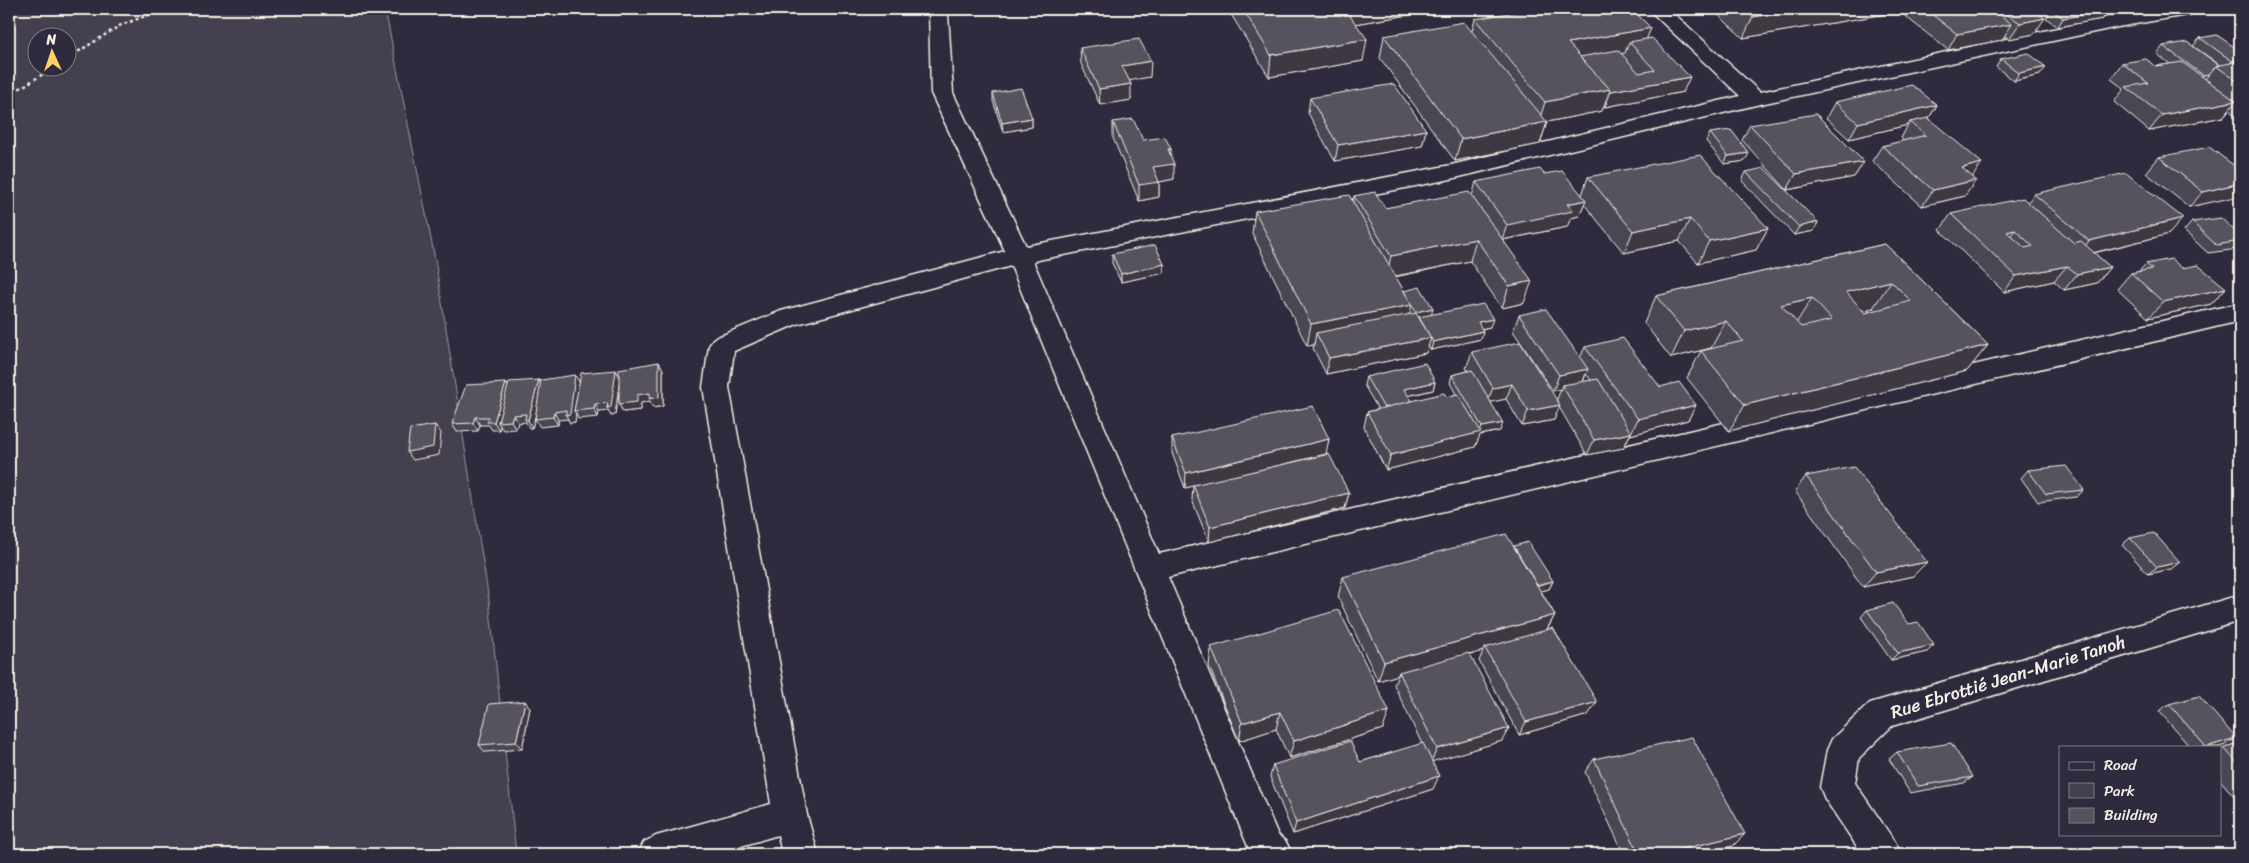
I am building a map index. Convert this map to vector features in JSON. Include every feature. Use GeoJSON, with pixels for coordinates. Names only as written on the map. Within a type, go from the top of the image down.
{"type":"FeatureCollection","features":[{"type":"Feature","properties":{"kind":"street"},"geometry":{"type":"LineString","coordinates":[[944,9],[938,10],[942,92],[1019,256],[1148,569],[1266,846],[1274,854]]}},
{"type":"Feature","properties":{"kind":"street"},"geometry":{"type":"LineString","coordinates":[[1658,9],[1756,99]]}},
{"type":"Feature","properties":{"kind":"street"},"geometry":{"type":"LineString","coordinates":[[800,854],[790,815],[716,387],[722,346],[790,318],[1019,256],[1451,172],[1756,99],[2108,23],[2187,9]]}},
{"type":"Feature","properties":{"kind":"street"},"geometry":{"type":"LineString","coordinates":[[1148,569],[2240,312]]}},
{"type":"Feature","properties":{"kind":"street","name":"Rue Ebrottié Jean-Marie Tanoh"},"geometry":{"type":"LineString","coordinates":[[1883,854],[1837,787],[1844,750],[1882,714],[2240,608]]}},
{"type":"Feature","properties":{"kind":"street"},"geometry":{"type":"LineString","coordinates":[[656,854],[790,815]]}},
{"type":"Feature","properties":{"kind":"path"},"geometry":{"type":"LineString","coordinates":[[78,52],[121,25],[165,9]]}},
{"type":"Feature","properties":{"kind":"path"},"geometry":{"type":"LineString","coordinates":[[9,95],[37,78]]}},
{"type":"Feature","properties":{"kind":"green space"},"geometry":{"type":"Polygon","coordinates":[[[9,9],[385,9],[435,259],[489,600],[516,854],[9,854],[9,9]]]}},
{"type":"Feature","properties":{"kind":"building"},"geometry":{"type":"Polygon","coordinates":[[[1243,9],[1345,9],[1367,39],[1271,55],[1243,9]]]}},
{"type":"Feature","properties":{"kind":"building"},"geometry":{"type":"Polygon","coordinates":[[[1532,9],[1632,9],[1651,28],[1568,43],[1610,89],[1545,102],[1475,19],[1532,9]]]}},
{"type":"Feature","properties":{"kind":"building"},"geometry":{"type":"Polygon","coordinates":[[[1744,9],[1799,9],[1753,17],[1744,9]]]}},
{"type":"Feature","properties":{"kind":"building"},"geometry":{"type":"Polygon","coordinates":[[[1925,9],[1992,9],[2012,24],[1957,34],[1925,9]]]}},
{"type":"Feature","properties":{"kind":"building"},"geometry":{"type":"Polygon","coordinates":[[[1999,9],[2031,9],[2045,18],[2020,23],[1999,9]]]}},
{"type":"Feature","properties":{"kind":"building"},"geometry":{"type":"Polygon","coordinates":[[[2105,9],[2108,11],[2063,18],[2051,10],[2105,9]]]}},
{"type":"Feature","properties":{"kind":"building"},"geometry":{"type":"Polygon","coordinates":[[[1464,22],[1547,122],[1461,139],[1384,36],[1464,22]]]}},
{"type":"Feature","properties":{"kind":"building"},"geometry":{"type":"Polygon","coordinates":[[[2217,35],[2240,51],[2240,59],[2232,61],[2200,38],[2217,35]]]}},
{"type":"Feature","properties":{"kind":"building"},"geometry":{"type":"Polygon","coordinates":[[[1652,38],[1690,77],[1611,91],[1580,57],[1618,50],[1639,73],[1655,70],[1629,42],[1652,38]]]}},
{"type":"Feature","properties":{"kind":"building"},"geometry":{"type":"Polygon","coordinates":[[[1139,39],[1151,61],[1122,66],[1131,84],[1099,89],[1080,48],[1139,39]]]}},
{"type":"Feature","properties":{"kind":"building"},"geometry":{"type":"Polygon","coordinates":[[[2187,42],[2219,65],[2209,74],[2203,75],[2163,46],[2187,42]]]}},
{"type":"Feature","properties":{"kind":"building"},"geometry":{"type":"Polygon","coordinates":[[[2028,53],[2046,67],[2019,73],[2001,59],[2028,53]]]}},
{"type":"Feature","properties":{"kind":"building"},"geometry":{"type":"Polygon","coordinates":[[[2146,59],[2156,66],[2182,62],[2236,101],[2162,115],[2126,87],[2148,83],[2122,63],[2146,59]]]}},
{"type":"Feature","properties":{"kind":"building"},"geometry":{"type":"Polygon","coordinates":[[[2240,61],[2240,83],[2216,66],[2240,61]]]}},
{"type":"Feature","properties":{"kind":"building"},"geometry":{"type":"Polygon","coordinates":[[[1394,84],[1426,130],[1338,145],[1310,98],[1394,84]]]}},
{"type":"Feature","properties":{"kind":"building"},"geometry":{"type":"Polygon","coordinates":[[[1912,85],[1937,105],[1858,123],[1835,102],[1912,85]]]}},
{"type":"Feature","properties":{"kind":"building"},"geometry":{"type":"Polygon","coordinates":[[[1021,88],[1032,118],[1002,123],[993,93],[1021,88]]]}},
{"type":"Feature","properties":{"kind":"building"},"geometry":{"type":"Polygon","coordinates":[[[1816,114],[1864,162],[1796,174],[1750,125],[1816,114]]]}},
{"type":"Feature","properties":{"kind":"building"},"geometry":{"type":"Polygon","coordinates":[[[1928,118],[1982,163],[1962,168],[1976,180],[1933,190],[1882,146],[1926,135],[1910,122],[1928,118]]]}},
{"type":"Feature","properties":{"kind":"building"},"geometry":{"type":"Polygon","coordinates":[[[1133,119],[1143,140],[1165,137],[1171,149],[1168,149],[1174,164],[1153,167],[1159,182],[1139,185],[1113,122],[1133,119]]]}},
{"type":"Feature","properties":{"kind":"building"},"geometry":{"type":"Polygon","coordinates":[[[1731,130],[1749,153],[1728,156],[1710,133],[1731,130]]]}},
{"type":"Feature","properties":{"kind":"building"},"geometry":{"type":"Polygon","coordinates":[[[2209,147],[2240,170],[2240,183],[2203,192],[2159,157],[2209,147]]]}},
{"type":"Feature","properties":{"kind":"building"},"geometry":{"type":"Polygon","coordinates":[[[1700,155],[1768,228],[1709,241],[1690,219],[1633,231],[1588,177],[1700,155]]]}},
{"type":"Feature","properties":{"kind":"building"},"geometry":{"type":"Polygon","coordinates":[[[1764,168],[1818,222],[1799,227],[1746,172],[1764,168]]]}},
{"type":"Feature","properties":{"kind":"building"},"geometry":{"type":"Polygon","coordinates":[[[1540,169],[1544,174],[1562,171],[1586,200],[1567,204],[1573,211],[1507,225],[1476,182],[1540,169]]]}},
{"type":"Feature","properties":{"kind":"building"},"geometry":{"type":"Polygon","coordinates":[[[2126,173],[2183,218],[2089,241],[2034,194],[2126,173]]]}},
{"type":"Feature","properties":{"kind":"building"},"geometry":{"type":"Polygon","coordinates":[[[1375,192],[1385,208],[1469,192],[1532,281],[1509,286],[1476,239],[1391,256],[1354,196],[1375,192]]]}},
{"type":"Feature","properties":{"kind":"building"},"geometry":{"type":"Polygon","coordinates":[[[1349,195],[1412,305],[1311,324],[1255,211],[1349,195]]]}},
{"type":"Feature","properties":{"kind":"building"},"geometry":{"type":"Polygon","coordinates":[[[2023,198],[2074,243],[2081,241],[2110,267],[2077,274],[2067,266],[2016,276],[1951,214],[2023,198]],[[2015,230],[2007,232],[2025,248],[2033,246],[2015,230]]]}},
{"type":"Feature","properties":{"kind":"building"},"geometry":{"type":"Polygon","coordinates":[[[2221,218],[2240,236],[2240,241],[2216,245],[2192,222],[2221,218]]]}},
{"type":"Feature","properties":{"kind":"building"},"geometry":{"type":"Polygon","coordinates":[[[1885,244],[1988,345],[1745,405],[1701,351],[1743,341],[1726,321],[1684,331],[1656,296],[1885,244]],[[1891,281],[1846,292],[1865,313],[1911,301],[1891,281]],[[1812,298],[1781,305],[1801,327],[1832,320],[1812,298]]]}},
{"type":"Feature","properties":{"kind":"building"},"geometry":{"type":"Polygon","coordinates":[[[1155,245],[1164,264],[1121,274],[1112,254],[1155,245]]]}},
{"type":"Feature","properties":{"kind":"building"},"geometry":{"type":"Polygon","coordinates":[[[2171,259],[2182,268],[2198,265],[2226,288],[2163,302],[2131,273],[2152,269],[2146,264],[2171,259]]]}},
{"type":"Feature","properties":{"kind":"building"},"geometry":{"type":"Polygon","coordinates":[[[1420,287],[1433,308],[1416,312],[1404,291],[1420,287]]]}},
{"type":"Feature","properties":{"kind":"building"},"geometry":{"type":"Polygon","coordinates":[[[1483,304],[1493,319],[1478,322],[1483,331],[1433,342],[1419,317],[1483,304]]]}},
{"type":"Feature","properties":{"kind":"building"},"geometry":{"type":"Polygon","coordinates":[[[1546,309],[1588,369],[1559,375],[1519,315],[1546,309]]]}},
{"type":"Feature","properties":{"kind":"building"},"geometry":{"type":"Polygon","coordinates":[[[1416,313],[1431,338],[1329,358],[1316,333],[1416,313]]]}},
{"type":"Feature","properties":{"kind":"building"},"geometry":{"type":"Polygon","coordinates":[[[1623,338],[1660,387],[1679,382],[1696,405],[1638,419],[1585,347],[1623,338]]]}},
{"type":"Feature","properties":{"kind":"building"},"geometry":{"type":"Polygon","coordinates":[[[1520,342],[1560,405],[1528,411],[1512,384],[1493,388],[1472,352],[1520,342]]]}},
{"type":"Feature","properties":{"kind":"building"},"geometry":{"type":"Polygon","coordinates":[[[659,362],[659,397],[649,399],[650,393],[637,395],[637,402],[619,404],[619,369],[659,362]]]}},
{"type":"Feature","properties":{"kind":"building"},"geometry":{"type":"Polygon","coordinates":[[[1425,363],[1435,382],[1404,389],[1412,401],[1384,408],[1366,377],[1425,363]]]}},
{"type":"Feature","properties":{"kind":"building"},"geometry":{"type":"Polygon","coordinates":[[[616,370],[611,407],[607,408],[608,403],[595,404],[594,409],[574,411],[581,373],[616,370]]]}},
{"type":"Feature","properties":{"kind":"building"},"geometry":{"type":"Polygon","coordinates":[[[1472,370],[1503,423],[1482,427],[1452,375],[1472,370]]]}},
{"type":"Feature","properties":{"kind":"building"},"geometry":{"type":"Polygon","coordinates":[[[575,375],[570,414],[566,415],[566,410],[554,412],[553,417],[535,419],[541,380],[575,375]]]}},
{"type":"Feature","properties":{"kind":"building"},"geometry":{"type":"Polygon","coordinates":[[[1598,379],[1631,433],[1594,440],[1562,385],[1598,379]]]}},
{"type":"Feature","properties":{"kind":"building"},"geometry":{"type":"Polygon","coordinates":[[[539,380],[528,420],[525,420],[526,414],[513,415],[511,421],[498,422],[509,382],[539,380]]]}},
{"type":"Feature","properties":{"kind":"building"},"geometry":{"type":"Polygon","coordinates":[[[506,383],[494,422],[487,422],[489,417],[475,417],[473,423],[452,424],[466,385],[506,383]]]}},
{"type":"Feature","properties":{"kind":"building"},"geometry":{"type":"Polygon","coordinates":[[[1444,393],[1447,397],[1458,394],[1481,432],[1391,455],[1367,412],[1444,393]]]}},
{"type":"Feature","properties":{"kind":"building"},"geometry":{"type":"Polygon","coordinates":[[[1313,406],[1329,439],[1186,473],[1172,438],[1313,406]]]}},
{"type":"Feature","properties":{"kind":"building"},"geometry":{"type":"Polygon","coordinates":[[[435,425],[433,447],[407,452],[410,429],[435,425]]]}},
{"type":"Feature","properties":{"kind":"building"},"geometry":{"type":"Polygon","coordinates":[[[1329,454],[1349,493],[1210,527],[1193,485],[1329,454]]]}},
{"type":"Feature","properties":{"kind":"building"},"geometry":{"type":"Polygon","coordinates":[[[2066,466],[2084,490],[2046,494],[2028,470],[2066,466]]]}},
{"type":"Feature","properties":{"kind":"building"},"geometry":{"type":"Polygon","coordinates":[[[1854,467],[1927,562],[1876,572],[1806,476],[1854,467]]]}},
{"type":"Feature","properties":{"kind":"building"},"geometry":{"type":"Polygon","coordinates":[[[2154,533],[2180,562],[2157,567],[2130,538],[2154,533]]]}},
{"type":"Feature","properties":{"kind":"building"},"geometry":{"type":"Polygon","coordinates":[[[1506,534],[1555,615],[1384,662],[1343,577],[1506,534]]]}},
{"type":"Feature","properties":{"kind":"building"},"geometry":{"type":"Polygon","coordinates":[[[1528,542],[1553,581],[1537,585],[1514,546],[1528,542]]]}},
{"type":"Feature","properties":{"kind":"building"},"geometry":{"type":"Polygon","coordinates":[[[1893,603],[1909,624],[1918,622],[1934,645],[1898,653],[1867,610],[1893,603]]]}},
{"type":"Feature","properties":{"kind":"building"},"geometry":{"type":"Polygon","coordinates":[[[1339,610],[1389,711],[1294,741],[1280,712],[1242,723],[1211,647],[1339,610]]]}},
{"type":"Feature","properties":{"kind":"building"},"geometry":{"type":"Polygon","coordinates":[[[1553,628],[1597,702],[1526,722],[1485,648],[1553,628]]]}},
{"type":"Feature","properties":{"kind":"building"},"geometry":{"type":"Polygon","coordinates":[[[1469,653],[1509,728],[1437,749],[1399,672],[1469,653]]]}},
{"type":"Feature","properties":{"kind":"building"},"geometry":{"type":"Polygon","coordinates":[[[2199,696],[2236,738],[2205,746],[2169,704],[2199,696]]]}},
{"type":"Feature","properties":{"kind":"building"},"geometry":{"type":"Polygon","coordinates":[[[525,701],[516,742],[479,745],[489,704],[525,701]]]}},
{"type":"Feature","properties":{"kind":"building"},"geometry":{"type":"Polygon","coordinates":[[[1692,737],[1745,834],[1661,854],[1639,854],[1594,759],[1692,737]]]}},
{"type":"Feature","properties":{"kind":"building"},"geometry":{"type":"Polygon","coordinates":[[[1350,741],[1360,762],[1423,743],[1439,776],[1296,823],[1273,765],[1350,741]]]}},
{"type":"Feature","properties":{"kind":"building"},"geometry":{"type":"Polygon","coordinates":[[[1951,743],[1973,777],[1918,786],[1897,752],[1951,743]]]}},
{"type":"Feature","properties":{"kind":"building"},"geometry":{"type":"Polygon","coordinates":[[[2240,744],[2240,766],[2224,748],[2240,744]]]}}]}
